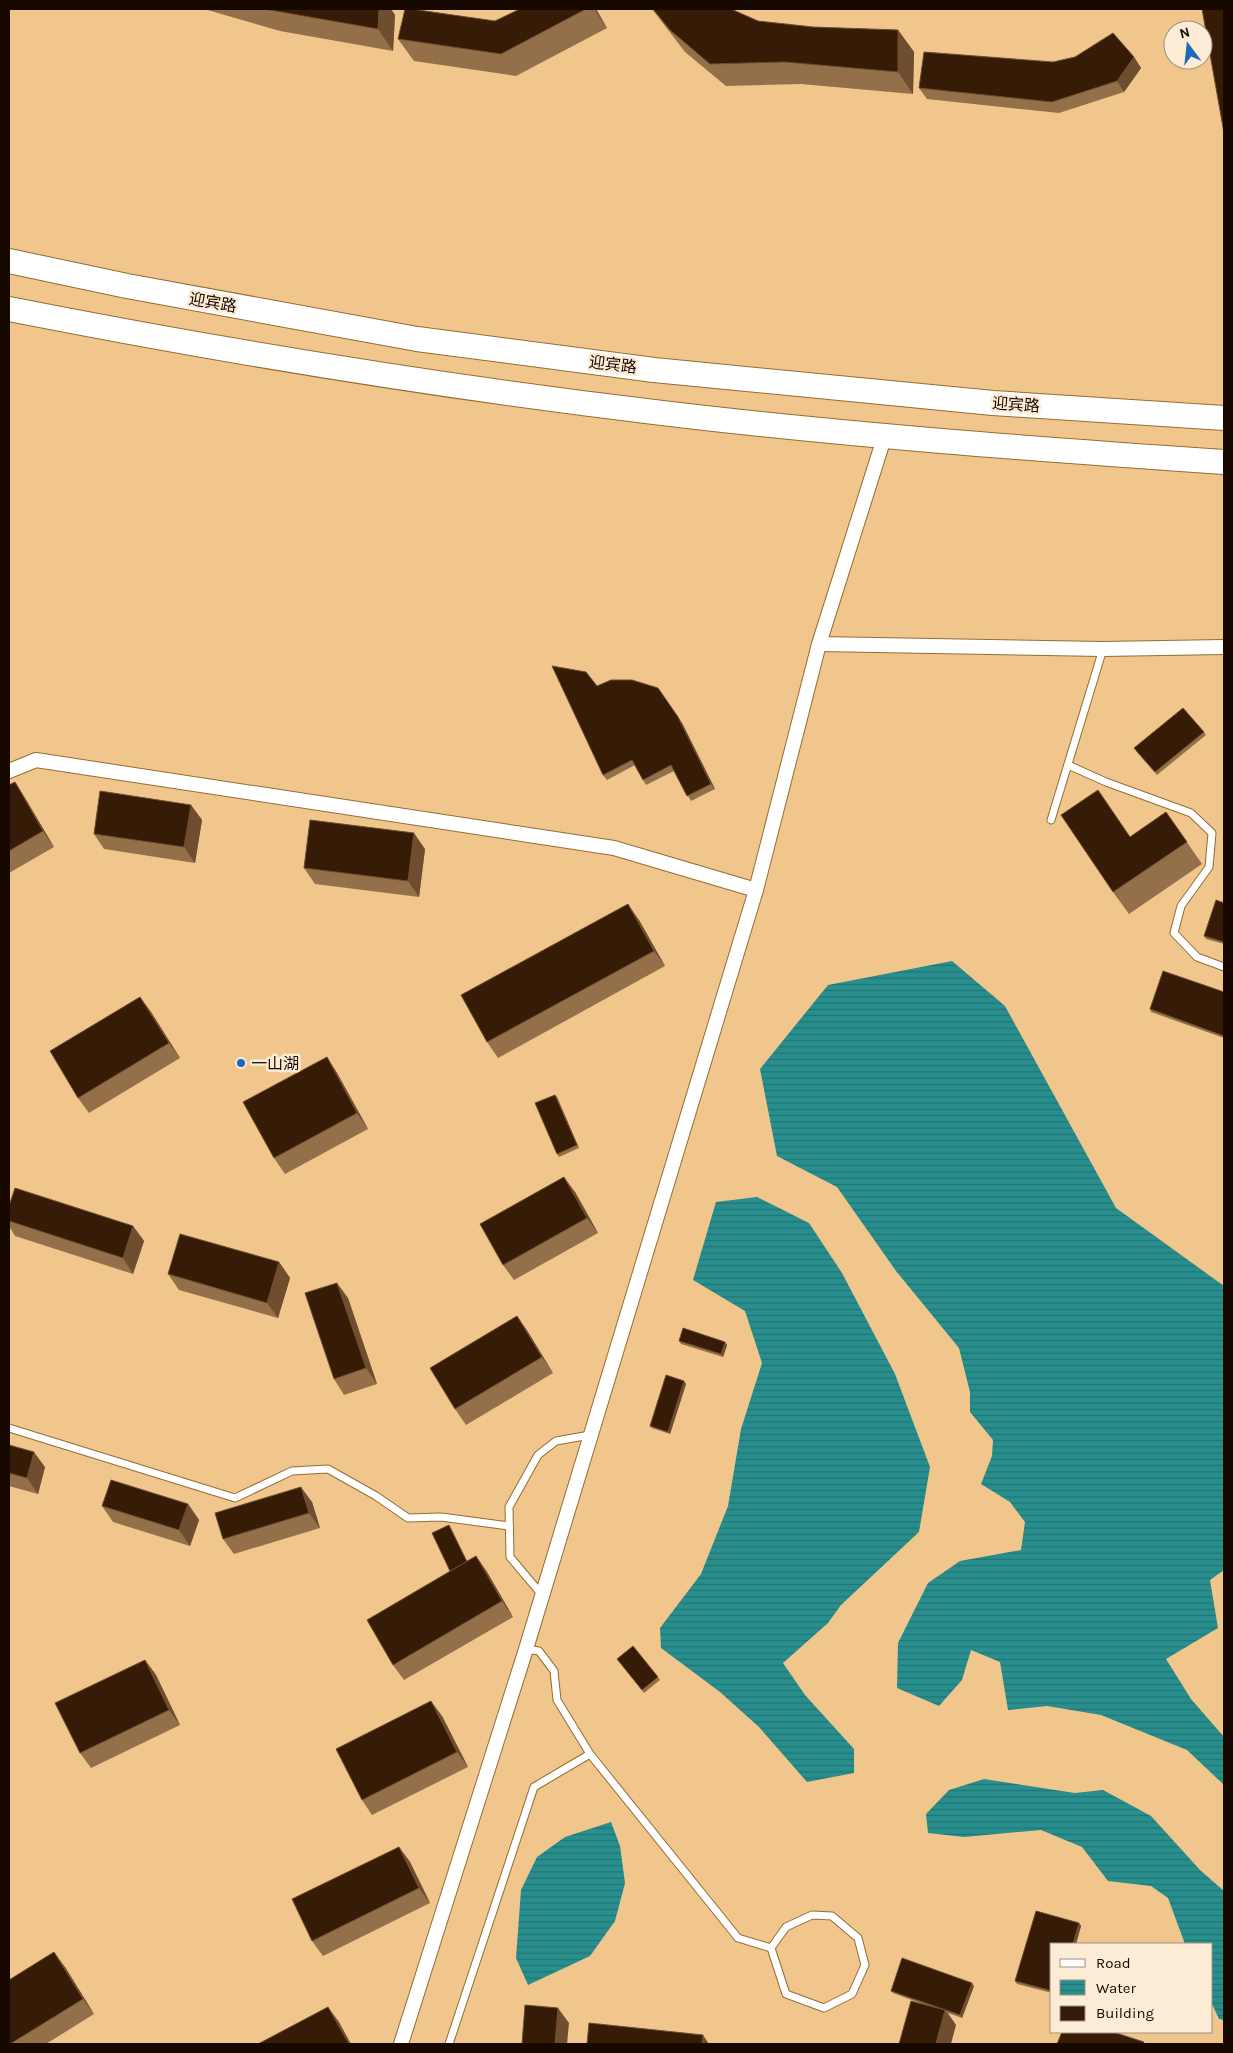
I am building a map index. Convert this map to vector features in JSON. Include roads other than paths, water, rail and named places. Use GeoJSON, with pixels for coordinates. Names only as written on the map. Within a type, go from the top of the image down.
{"type":"FeatureCollection","features":[{"type":"Feature","properties":{"kind":"highway","name":"迎宾路"},"geometry":{"type":"LineString","coordinates":[[9,262],[127,286],[417,339],[634,367],[993,403],[1224,418]]}},
{"type":"Feature","properties":{"kind":"highway"},"geometry":{"type":"LineString","coordinates":[[9,309],[118,330],[400,378],[654,412],[884,435],[1224,462]]}},
{"type":"Feature","properties":{"kind":"street"},"geometry":{"type":"LineString","coordinates":[[401,2044],[526,1649],[756,890],[819,644],[884,435]]}},
{"type":"Feature","properties":{"kind":"street"},"geometry":{"type":"LineString","coordinates":[[819,644],[1104,649],[1224,647]]}},
{"type":"Feature","properties":{"kind":"street"},"geometry":{"type":"LineString","coordinates":[[9,771],[36,760],[614,848],[756,890]]}},
{"type":"Feature","properties":{"kind":"lane"},"geometry":{"type":"LineString","coordinates":[[1051,820],[1104,649]]}},
{"type":"Feature","properties":{"kind":"lane"},"geometry":{"type":"LineString","coordinates":[[1068,765],[1106,782],[1191,813],[1212,833],[1209,866],[1181,906],[1174,934],[1198,957],[1224,967]]}},
{"type":"Feature","properties":{"kind":"lane"},"geometry":{"type":"LineString","coordinates":[[9,1428],[235,1498],[292,1471],[328,1470],[376,1496],[408,1518],[441,1517],[509,1526]]}},
{"type":"Feature","properties":{"kind":"lane"},"geometry":{"type":"LineString","coordinates":[[542,1595],[510,1557],[509,1507],[538,1455],[556,1441],[591,1435]]}},
{"type":"Feature","properties":{"kind":"lane"},"geometry":{"type":"LineString","coordinates":[[526,1649],[539,1651],[554,1671],[557,1700],[590,1754],[738,1938],[771,1948]]}},
{"type":"Feature","properties":{"kind":"lane"},"geometry":{"type":"LineString","coordinates":[[449,2044],[534,1787],[590,1754]]}},
{"type":"Feature","properties":{"kind":"lane"},"geometry":{"type":"LineString","coordinates":[[812,1915],[832,1916],[858,1938],[865,1965],[852,1994],[824,2008],[786,1994],[771,1948],[786,1926],[812,1915]]}},
{"type":"Feature","properties":{"kind":"water"},"geometry":{"type":"Polygon","coordinates":[[[952,961],[1005,1006],[1116,1208],[1224,1286],[1224,1570],[1210,1580],[1218,1628],[1166,1659],[1191,1699],[1224,1737],[1224,1785],[1187,1750],[1101,1715],[1047,1706],[1008,1710],[1000,1662],[971,1650],[962,1680],[939,1706],[897,1688],[898,1643],[928,1583],[960,1561],[1021,1550],[1025,1522],[1010,1502],[981,1484],[992,1456],[993,1440],[970,1412],[970,1392],[959,1348],[896,1271],[837,1187],[777,1156],[760,1069],[828,985],[952,961]]]}},
{"type":"Feature","properties":{"kind":"water"},"geometry":{"type":"Polygon","coordinates":[[[757,1197],[809,1223],[842,1273],[895,1374],[930,1467],[919,1532],[841,1605],[828,1623],[783,1663],[805,1695],[854,1749],[854,1773],[807,1782],[759,1727],[720,1692],[661,1648],[660,1628],[701,1574],[728,1506],[741,1429],[762,1363],[745,1311],[693,1280],[716,1202],[757,1197]]]}},
{"type":"Feature","properties":{"kind":"water"},"geometry":{"type":"Polygon","coordinates":[[[984,1779],[1075,1793],[1103,1790],[1151,1816],[1200,1870],[1224,1891],[1224,2020],[1219,2019],[1213,2006],[1213,1943],[1185,1943],[1168,1898],[1151,1886],[1108,1881],[1082,1847],[1041,1830],[964,1837],[928,1833],[926,1814],[949,1790],[984,1779]]]}},
{"type":"Feature","properties":{"kind":"water"},"geometry":{"type":"Polygon","coordinates":[[[611,1822],[620,1846],[625,1883],[615,1921],[590,1956],[528,1985],[516,1958],[521,1890],[537,1857],[565,1837],[611,1822]]]}},
{"type":"Feature","properties":{"kind":"place","name":"一山湖"},"geometry":{"type":"Point","coordinates":[241,1063]}}]}
